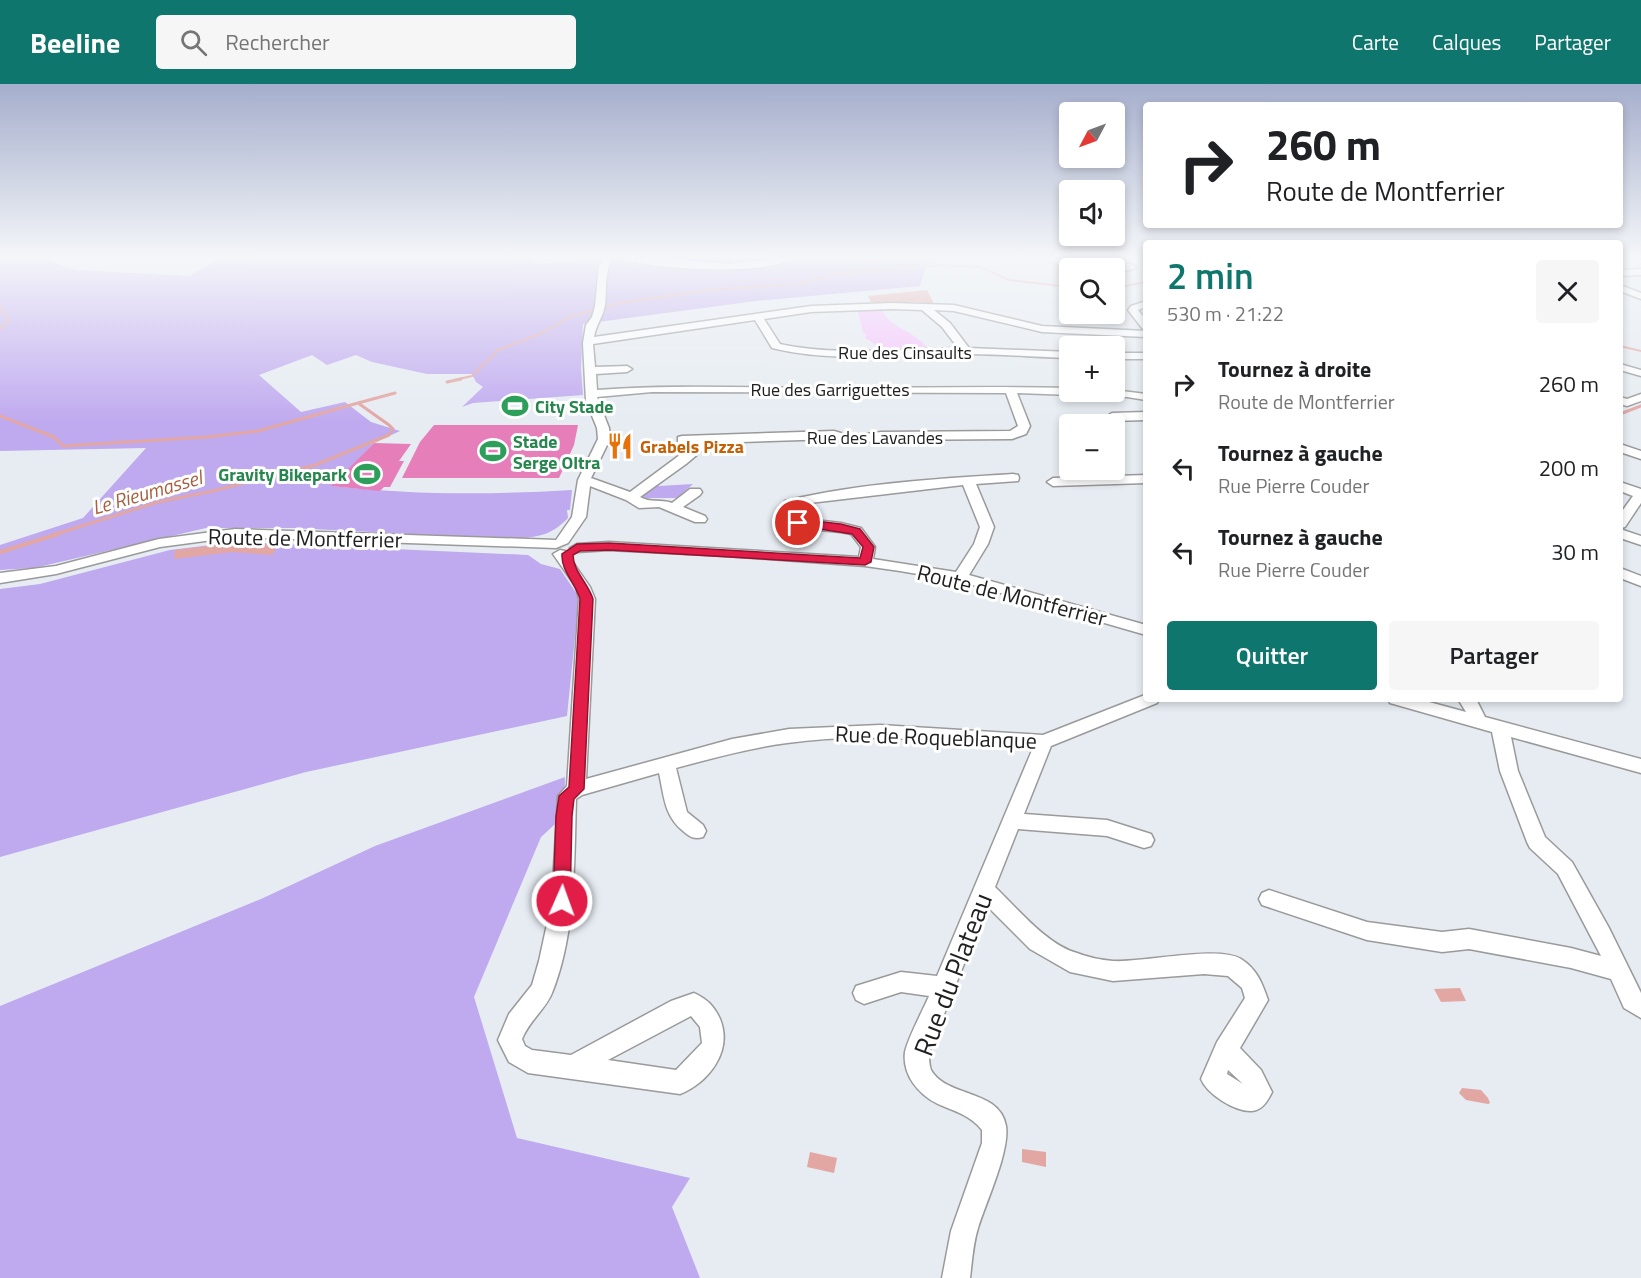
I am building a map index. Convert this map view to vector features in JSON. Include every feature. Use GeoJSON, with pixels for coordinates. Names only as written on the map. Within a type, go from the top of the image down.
{"type":"FeatureCollection","features":[{"type":"Feature","properties":{"kind":"street"},"geometry":{"type":"LineString","coordinates":[[574,1066],[679,1009],[694,1004],[705,1011],[715,1033],[715,1043],[708,1056],[680,1082],[664,1082],[574,1066],[528,1061],[517,1054],[510,1040],[517,1022],[542,990],[550,961],[562,901],[567,796],[576,789],[586,599],[566,546],[579,517],[584,480],[604,439],[603,428],[592,401],[590,371],[591,325],[597,312]]}},
{"type":"Feature","properties":{"kind":"street"},"geometry":{"type":"LineString","coordinates":[[590,341],[799,312]]}},
{"type":"Feature","properties":{"kind":"street"},"geometry":{"type":"LineString","coordinates":[[930,312],[946,325],[966,351]]}},
{"type":"Feature","properties":{"kind":"street"},"geometry":{"type":"LineString","coordinates":[[970,312],[1042,329],[1143,334]]}},
{"type":"Feature","properties":{"kind":"street","name":"Rue des Cinsaults"},"geometry":{"type":"LineString","coordinates":[[757,316],[776,346],[788,350],[880,353],[966,351],[1059,355]]}},
{"type":"Feature","properties":{"kind":"street"},"geometry":{"type":"LineString","coordinates":[[1125,356],[1143,356]]}},
{"type":"Feature","properties":{"kind":"street"},"geometry":{"type":"LineString","coordinates":[[1623,368],[1641,373]]}},
{"type":"Feature","properties":{"kind":"street"},"geometry":{"type":"LineString","coordinates":[[590,371],[627,369]]}},
{"type":"Feature","properties":{"kind":"street","name":"Rue des Garriguettes"},"geometry":{"type":"LineString","coordinates":[[592,394],[662,389],[1059,391]]}},
{"type":"Feature","properties":{"kind":"street","name":"Rue des Lavandes"},"geometry":{"type":"LineString","coordinates":[[682,440],[834,435],[850,440],[881,436],[1012,435],[1022,431],[1024,426],[1010,390]]}},
{"type":"Feature","properties":{"kind":"street"},"geometry":{"type":"LineString","coordinates":[[1125,394],[1143,397]]}},
{"type":"Feature","properties":{"kind":"street"},"geometry":{"type":"LineString","coordinates":[[1624,402],[1641,397]]}},
{"type":"Feature","properties":{"kind":"street"},"geometry":{"type":"LineString","coordinates":[[1125,417],[1143,416]]}},
{"type":"Feature","properties":{"kind":"street"},"geometry":{"type":"LineString","coordinates":[[632,497],[706,441]]}},
{"type":"Feature","properties":{"kind":"street"},"geometry":{"type":"LineString","coordinates":[[1623,449],[1641,455]]}},
{"type":"Feature","properties":{"kind":"street"},"geometry":{"type":"LineString","coordinates":[[865,562],[868,547],[856,531],[841,527],[794,522],[790,519],[790,504],[862,492],[1013,478]]}},
{"type":"Feature","properties":{"kind":"street"},"geometry":{"type":"LineString","coordinates":[[1053,482],[1143,479]]}},
{"type":"Feature","properties":{"kind":"street"},"geometry":{"type":"LineString","coordinates":[[584,480],[632,497],[644,505],[660,503],[675,507],[700,519]]}},
{"type":"Feature","properties":{"kind":"street"},"geometry":{"type":"LineString","coordinates":[[960,577],[981,544],[987,526],[968,481]]}},
{"type":"Feature","properties":{"kind":"street"},"geometry":{"type":"LineString","coordinates":[[1623,487],[1641,494],[1623,521]]}},
{"type":"Feature","properties":{"kind":"street"},"geometry":{"type":"LineString","coordinates":[[675,507],[695,492]]}},
{"type":"Feature","properties":{"kind":"street"},"geometry":{"type":"LineString","coordinates":[[1623,527],[1641,541]]}},
{"type":"Feature","properties":{"kind":"street","name":"Route de Montferrier"},"geometry":{"type":"LineString","coordinates":[[0,578],[56,570],[159,543],[235,533],[566,546],[865,562],[960,577],[1143,626]]}},
{"type":"Feature","properties":{"kind":"street"},"geometry":{"type":"LineString","coordinates":[[1623,574],[1641,581]]}},
{"type":"Feature","properties":{"kind":"street","name":"Rue de Roqueblanque"},"geometry":{"type":"LineString","coordinates":[[576,789],[732,746],[789,735],[880,731],[1044,742],[1144,702]]}},
{"type":"Feature","properties":{"kind":"street"},"geometry":{"type":"LineString","coordinates":[[1407,702],[1641,766]]}},
{"type":"Feature","properties":{"kind":"street"},"geometry":{"type":"LineString","coordinates":[[1469,702],[1473,706],[1478,721]]}},
{"type":"Feature","properties":{"kind":"street"},"geometry":{"type":"LineString","coordinates":[[1500,728],[1509,771],[1537,842],[1564,868],[1602,935],[1632,1000],[1641,1007]]}},
{"type":"Feature","properties":{"kind":"street","name":"Rue du Plateau"},"geometry":{"type":"LineString","coordinates":[[957,1278],[964,1231],[994,1143],[994,1125],[982,1112],[936,1092],[922,1080],[917,1068],[917,1052],[1044,742]]}},
{"type":"Feature","properties":{"kind":"street"},"geometry":{"type":"LineString","coordinates":[[666,763],[678,816],[696,831]]}},
{"type":"Feature","properties":{"kind":"street"},"geometry":{"type":"LineString","coordinates":[[1011,821],[1107,828],[1143,840]]}},
{"type":"Feature","properties":{"kind":"street"},"geometry":{"type":"LineString","coordinates":[[983,889],[1038,942],[1070,962],[1113,971],[1204,964],[1233,966],[1251,982],[1257,1000],[1226,1050]]}},
{"type":"Feature","properties":{"kind":"street"},"geometry":{"type":"LineString","coordinates":[[1269,899],[1367,931],[1442,942],[1469,939],[1570,958],[1619,972]]}},
{"type":"Feature","properties":{"kind":"street"},"geometry":{"type":"LineString","coordinates":[[864,993],[901,982],[943,987]]}},
{"type":"Feature","properties":{"kind":"shaded area"},"geometry":{"type":"Polygon","coordinates":[[[0,312],[675,312],[583,324],[581,368],[583,395],[473,403],[462,407],[483,387],[476,382],[472,374],[427,374],[372,362],[356,355],[327,365],[312,355],[259,375],[301,412],[345,402],[371,422],[400,431],[374,443],[332,486],[452,493],[572,490],[570,510],[567,510],[568,518],[561,525],[541,535],[508,539],[293,528],[206,528],[34,568],[0,570],[0,545],[83,518],[146,448],[0,451],[0,312]]]}},
{"type":"Feature","properties":{"kind":"shaded area"},"geometry":{"type":"Polygon","coordinates":[[[858,312],[883,312],[897,326],[916,337],[927,348],[878,349],[865,338],[866,334],[863,333],[858,312]]]}},
{"type":"Feature","properties":{"kind":"shaded area","name":"Stade Serge Oltra"},"geometry":{"type":"Polygon","coordinates":[[[434,425],[578,425],[574,445],[559,478],[402,478],[420,442],[434,425]]]}},
{"type":"Feature","properties":{"kind":"shaded area","name":"Gravity Bikepark"},"geometry":{"type":"Polygon","coordinates":[[[374,443],[411,444],[399,461],[404,461],[390,487],[384,487],[380,491],[331,486],[374,443]]]}},
{"type":"Feature","properties":{"kind":"shaded area"},"geometry":{"type":"Polygon","coordinates":[[[657,484],[659,486],[693,484],[677,498],[639,498],[657,484]]]}},
{"type":"Feature","properties":{"kind":"shaded area"},"geometry":{"type":"Polygon","coordinates":[[[236,542],[528,555],[541,564],[560,569],[579,597],[567,716],[306,772],[0,857],[0,589],[40,584],[170,550],[236,542]]]}},
{"type":"Feature","properties":{"kind":"shaded area"},"geometry":{"type":"Polygon","coordinates":[[[225,544],[278,545],[272,555],[232,552],[174,559],[175,550],[225,544]]]}},
{"type":"Feature","properties":{"kind":"shaded area"},"geometry":{"type":"Polygon","coordinates":[[[565,777],[564,816],[541,837],[474,997],[517,1138],[690,1178],[672,1207],[700,1278],[0,1278],[0,1006],[261,899],[375,846],[565,777]]]}},
{"type":"Feature","properties":{"kind":"shaded area"},"geometry":{"type":"Polygon","coordinates":[[[1460,988],[1466,1001],[1441,1002],[1434,989],[1460,988]]]}},
{"type":"Feature","properties":{"kind":"shaded area"},"geometry":{"type":"Polygon","coordinates":[[[1462,1088],[1481,1090],[1490,1103],[1466,1100],[1459,1093],[1462,1088]]]}},
{"type":"Feature","properties":{"kind":"shaded area"},"geometry":{"type":"Polygon","coordinates":[[[1022,1149],[1046,1152],[1046,1167],[1022,1162],[1022,1149]]]}},
{"type":"Feature","properties":{"kind":"shaded area"},"geometry":{"type":"Polygon","coordinates":[[[810,1152],[837,1158],[834,1173],[807,1167],[810,1152]]]}},
{"type":"Feature","properties":{"kind":"waterway"},"geometry":{"type":"LineString","coordinates":[[0,329],[9,320],[4,312]]}},
{"type":"Feature","properties":{"kind":"waterway","name":"Le Rieumassel"},"geometry":{"type":"LineString","coordinates":[[454,380],[472,376],[498,350],[542,333],[572,316],[588,312]]}},
{"type":"Feature","properties":{"kind":"waterway","name":"Le Rieumassel"},"geometry":{"type":"LineString","coordinates":[[1623,347],[1641,351]]}},
{"type":"Feature","properties":{"kind":"waterway","name":"Le Rieumassel"},"geometry":{"type":"LineString","coordinates":[[447,382],[461,379]]}},
{"type":"Feature","properties":{"kind":"waterway","name":"Le Rieumassel"},"geometry":{"type":"LineString","coordinates":[[358,403],[395,393]]}},
{"type":"Feature","properties":{"kind":"waterway"},"geometry":{"type":"LineString","coordinates":[[0,416],[54,437],[63,446],[207,437],[258,431],[358,403]]}},
{"type":"Feature","properties":{"kind":"waterway","name":"Le Rieumassel"},"geometry":{"type":"LineString","coordinates":[[53,535],[158,502],[213,491],[315,465],[389,435],[393,429],[358,403]]}},
{"type":"Feature","properties":{"kind":"waterway"},"geometry":{"type":"LineString","coordinates":[[1623,413],[1641,406]]}},
{"type":"Feature","properties":{"kind":"waterway","name":"Le Rieumassel"},"geometry":{"type":"LineString","coordinates":[[0,552],[58,534]]}},
{"type":"Feature","properties":{"kind":"place","name":"City Stade"},"geometry":{"type":"Point","coordinates":[515,406]}},
{"type":"Feature","properties":{"kind":"place","name":"Grabels Pizza"},"geometry":{"type":"Point","coordinates":[620,446]}},
{"type":"Feature","properties":{"kind":"place","name":"Stade Serge Oltra"},"geometry":{"type":"Point","coordinates":[493,451]}},
{"type":"Feature","properties":{"kind":"place","name":"Gravity Bikepark"},"geometry":{"type":"Point","coordinates":[367,474]}},
{"type":"Feature","properties":{"kind":"route"},"geometry":{"type":"LineString","coordinates":[[562,901],[564,816],[567,796],[576,789],[586,599],[583,587],[567,565],[567,554],[577,548],[609,546],[865,562],[869,553],[868,547],[856,531],[841,527],[798,523]]}}]}
